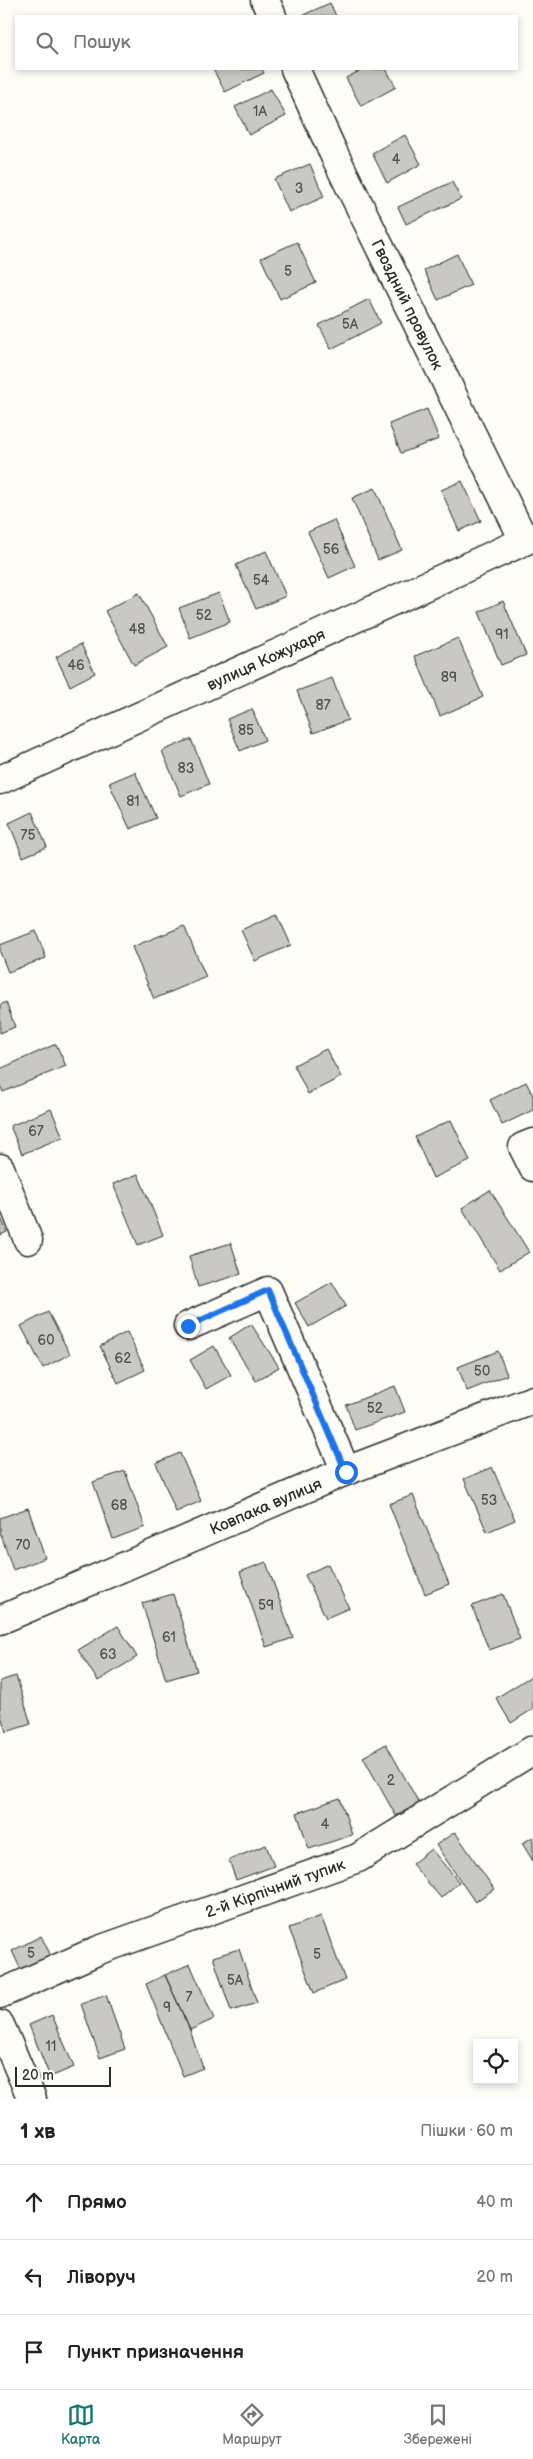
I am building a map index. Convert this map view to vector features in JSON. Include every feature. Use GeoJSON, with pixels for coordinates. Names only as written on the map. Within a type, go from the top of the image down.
{"type":"FeatureCollection","features":[{"type":"Feature","properties":{"kind":"street"},"geometry":{"type":"LineString","coordinates":[[265,0],[272,15]]}},
{"type":"Feature","properties":{"kind":"street","name":"Гвоздний провулок"},"geometry":{"type":"LineString","coordinates":[[295,70],[332,152],[528,539]]}},
{"type":"Feature","properties":{"kind":"street","name":"вулиця Кожухаря"},"geometry":{"type":"LineString","coordinates":[[0,780],[528,539]]}},
{"type":"Feature","properties":{"kind":"street"},"geometry":{"type":"LineString","coordinates":[[533,1143],[523,1148],[533,1167]]}},
{"type":"Feature","properties":{"kind":"street"},"geometry":{"type":"LineString","coordinates":[[0,1168],[28,1240]]}},
{"type":"Feature","properties":{"kind":"street"},"geometry":{"type":"LineString","coordinates":[[188,1326],[268,1290],[346,1472]]}},
{"type":"Feature","properties":{"kind":"street","name":"Ковпака вулиця"},"geometry":{"type":"LineString","coordinates":[[0,1620],[346,1472],[533,1400]]}},
{"type":"Feature","properties":{"kind":"street","name":"2-й Кірпічний тупик"},"geometry":{"type":"LineString","coordinates":[[0,1994],[100,1950],[358,1858],[533,1750]]}},
{"type":"Feature","properties":{"kind":"street"},"geometry":{"type":"LineString","coordinates":[[0,2025],[32,2099]]}},
{"type":"Feature","properties":{"kind":"building"},"geometry":{"type":"Polygon","coordinates":[[[330,3],[336,15],[303,15],[330,3]]]}},
{"type":"Feature","properties":{"kind":"building"},"geometry":{"type":"Polygon","coordinates":[[[214,70],[262,70],[264,73],[225,92],[214,70]]]}},
{"type":"Feature","properties":{"kind":"building"},"geometry":{"type":"Polygon","coordinates":[[[361,70],[387,70],[396,87],[361,106],[346,78],[361,70]]]}},
{"type":"Feature","properties":{"kind":"building"},"geometry":{"type":"Polygon","coordinates":[[[271,89],[286,116],[249,135],[235,107],[271,89]]]}},
{"type":"Feature","properties":{"kind":"building"},"geometry":{"type":"Polygon","coordinates":[[[405,135],[421,164],[387,183],[372,153],[405,135]]]}},
{"type":"Feature","properties":{"kind":"building"},"geometry":{"type":"Polygon","coordinates":[[[310,164],[324,197],[289,212],[274,179],[310,164]]]}},
{"type":"Feature","properties":{"kind":"building"},"geometry":{"type":"Polygon","coordinates":[[[452,182],[461,199],[406,224],[398,207],[452,182]]]}},
{"type":"Feature","properties":{"kind":"building"},"geometry":{"type":"Polygon","coordinates":[[[297,242],[316,283],[280,299],[261,258],[297,242]]]}},
{"type":"Feature","properties":{"kind":"building"},"geometry":{"type":"Polygon","coordinates":[[[457,254],[471,285],[438,300],[424,270],[457,254]]]}},
{"type":"Feature","properties":{"kind":"building"},"geometry":{"type":"Polygon","coordinates":[[[369,299],[381,323],[331,349],[319,325],[369,299]]]}},
{"type":"Feature","properties":{"kind":"building"},"geometry":{"type":"Polygon","coordinates":[[[427,409],[439,439],[401,453],[389,424],[427,409]]]}},
{"type":"Feature","properties":{"kind":"building"},"geometry":{"type":"Polygon","coordinates":[[[462,481],[481,521],[459,531],[441,490],[462,481]]]}},
{"type":"Feature","properties":{"kind":"building"},"geometry":{"type":"Polygon","coordinates":[[[375,488],[402,550],[378,560],[352,498],[375,488]]]}},
{"type":"Feature","properties":{"kind":"building"},"geometry":{"type":"Polygon","coordinates":[[[334,520],[355,566],[329,578],[308,532],[334,520]]]}},
{"type":"Feature","properties":{"kind":"building"},"geometry":{"type":"Polygon","coordinates":[[[266,551],[286,596],[256,609],[236,565],[266,551]]]}},
{"type":"Feature","properties":{"kind":"building"},"geometry":{"type":"Polygon","coordinates":[[[139,593],[168,647],[134,665],[105,611],[139,593]]]}},
{"type":"Feature","properties":{"kind":"building"},"geometry":{"type":"Polygon","coordinates":[[[219,593],[230,622],[190,638],[179,608],[219,593]]]}},
{"type":"Feature","properties":{"kind":"building"},"geometry":{"type":"Polygon","coordinates":[[[503,601],[526,655],[501,665],[479,612],[503,601]]]}},
{"type":"Feature","properties":{"kind":"building"},"geometry":{"type":"Polygon","coordinates":[[[458,638],[483,697],[440,716],[415,656],[458,638]]]}},
{"type":"Feature","properties":{"kind":"building"},"geometry":{"type":"Polygon","coordinates":[[[81,644],[95,673],[70,686],[56,657],[81,644]]]}},
{"type":"Feature","properties":{"kind":"building"},"geometry":{"type":"Polygon","coordinates":[[[332,678],[348,720],[313,733],[297,691],[332,678]]]}},
{"type":"Feature","properties":{"kind":"building"},"geometry":{"type":"Polygon","coordinates":[[[252,709],[265,740],[240,751],[227,719],[252,709]]]}},
{"type":"Feature","properties":{"kind":"building"},"geometry":{"type":"Polygon","coordinates":[[[191,739],[209,784],[181,796],[162,751],[191,739]]]}},
{"type":"Feature","properties":{"kind":"building"},"geometry":{"type":"Polygon","coordinates":[[[135,772],[156,818],[130,829],[109,783],[135,772]]]}},
{"type":"Feature","properties":{"kind":"building"},"geometry":{"type":"Polygon","coordinates":[[[32,812],[47,847],[23,857],[9,823],[32,812]]]}},
{"type":"Feature","properties":{"kind":"building"},"geometry":{"type":"Polygon","coordinates":[[[277,914],[291,945],[255,961],[241,930],[277,914]]]}},
{"type":"Feature","properties":{"kind":"building"},"geometry":{"type":"Polygon","coordinates":[[[184,926],[206,977],[154,999],[132,947],[184,926]]]}},
{"type":"Feature","properties":{"kind":"building"},"geometry":{"type":"Polygon","coordinates":[[[36,931],[46,958],[8,972],[0,952],[0,945],[36,931]]]}},
{"type":"Feature","properties":{"kind":"building"},"geometry":{"type":"Polygon","coordinates":[[[6,1002],[15,1027],[0,1033],[0,1005],[6,1002]]]}},
{"type":"Feature","properties":{"kind":"building"},"geometry":{"type":"Polygon","coordinates":[[[56,1044],[66,1066],[3,1092],[0,1085],[0,1069],[56,1044]]]}},
{"type":"Feature","properties":{"kind":"building"},"geometry":{"type":"Polygon","coordinates":[[[326,1049],[341,1077],[308,1094],[294,1065],[326,1049]]]}},
{"type":"Feature","properties":{"kind":"building"},"geometry":{"type":"Polygon","coordinates":[[[526,1082],[533,1096],[533,1110],[502,1125],[490,1100],[526,1082]]]}},
{"type":"Feature","properties":{"kind":"building"},"geometry":{"type":"Polygon","coordinates":[[[51,1109],[63,1137],[22,1154],[10,1126],[51,1109]]]}},
{"type":"Feature","properties":{"kind":"building"},"geometry":{"type":"Polygon","coordinates":[[[451,1120],[470,1161],[433,1178],[415,1137],[451,1120]]]}},
{"type":"Feature","properties":{"kind":"building"},"geometry":{"type":"Polygon","coordinates":[[[138,1174],[163,1235],[138,1245],[113,1184],[138,1174]]]}},
{"type":"Feature","properties":{"kind":"building"},"geometry":{"type":"Polygon","coordinates":[[[490,1190],[529,1252],[500,1270],[462,1208],[490,1190]]]}},
{"type":"Feature","properties":{"kind":"building"},"geometry":{"type":"Polygon","coordinates":[[[0,1216],[7,1232],[0,1235],[0,1216]]]}},
{"type":"Feature","properties":{"kind":"building"},"geometry":{"type":"Polygon","coordinates":[[[231,1243],[241,1274],[198,1287],[189,1256],[231,1243]]]}},
{"type":"Feature","properties":{"kind":"building"},"geometry":{"type":"Polygon","coordinates":[[[332,1282],[346,1306],[309,1327],[295,1303],[332,1282]]]}},
{"type":"Feature","properties":{"kind":"building"},"geometry":{"type":"Polygon","coordinates":[[[48,1312],[70,1354],[43,1368],[21,1326],[48,1312]]]}},
{"type":"Feature","properties":{"kind":"building"},"geometry":{"type":"Polygon","coordinates":[[[251,1324],[279,1367],[256,1381],[229,1338],[251,1324]]]}},
{"type":"Feature","properties":{"kind":"building"},"geometry":{"type":"Polygon","coordinates":[[[127,1332],[145,1370],[118,1383],[100,1346],[127,1332]]]}},
{"type":"Feature","properties":{"kind":"building"},"geometry":{"type":"Polygon","coordinates":[[[214,1346],[231,1375],[206,1389],[190,1360],[214,1346]]]}},
{"type":"Feature","properties":{"kind":"building"},"geometry":{"type":"Polygon","coordinates":[[[498,1351],[507,1375],[467,1391],[458,1367],[498,1351]]]}},
{"type":"Feature","properties":{"kind":"building"},"geometry":{"type":"Polygon","coordinates":[[[395,1386],[405,1412],[355,1430],[346,1405],[395,1386]]]}},
{"type":"Feature","properties":{"kind":"building"},"geometry":{"type":"Polygon","coordinates":[[[180,1453],[201,1501],[176,1512],[156,1463],[180,1453]]]}},
{"type":"Feature","properties":{"kind":"building"},"geometry":{"type":"Polygon","coordinates":[[[492,1467],[515,1520],[487,1532],[464,1479],[492,1467]]]}},
{"type":"Feature","properties":{"kind":"building"},"geometry":{"type":"Polygon","coordinates":[[[125,1471],[145,1527],[113,1539],[93,1482],[125,1471]]]}},
{"type":"Feature","properties":{"kind":"building"},"geometry":{"type":"Polygon","coordinates":[[[413,1495],[449,1584],[425,1594],[389,1504],[413,1495]]]}},
{"type":"Feature","properties":{"kind":"building"},"geometry":{"type":"Polygon","coordinates":[[[28,1508],[45,1558],[13,1570],[0,1532],[0,1518],[28,1508]]]}},
{"type":"Feature","properties":{"kind":"building"},"geometry":{"type":"Polygon","coordinates":[[[266,1562],[293,1638],[266,1647],[240,1572],[266,1562]]]}},
{"type":"Feature","properties":{"kind":"building"},"geometry":{"type":"Polygon","coordinates":[[[328,1564],[349,1608],[326,1618],[305,1575],[328,1564]]]}},
{"type":"Feature","properties":{"kind":"building"},"geometry":{"type":"Polygon","coordinates":[[[173,1594],[197,1671],[166,1680],[142,1603],[173,1594]]]}},
{"type":"Feature","properties":{"kind":"building"},"geometry":{"type":"Polygon","coordinates":[[[503,1594],[520,1639],[489,1650],[472,1606],[503,1594]]]}},
{"type":"Feature","properties":{"kind":"building"},"geometry":{"type":"Polygon","coordinates":[[[118,1626],[137,1657],[98,1681],[78,1650],[118,1626]]]}},
{"type":"Feature","properties":{"kind":"building"},"geometry":{"type":"Polygon","coordinates":[[[533,1675],[533,1709],[511,1723],[496,1698],[533,1675]]]}},
{"type":"Feature","properties":{"kind":"building"},"geometry":{"type":"Polygon","coordinates":[[[16,1676],[31,1724],[6,1732],[0,1712],[0,1681],[16,1676]]]}},
{"type":"Feature","properties":{"kind":"building"},"geometry":{"type":"Polygon","coordinates":[[[386,1744],[419,1803],[396,1816],[363,1757],[386,1744]]]}},
{"type":"Feature","properties":{"kind":"building"},"geometry":{"type":"Polygon","coordinates":[[[340,1798],[352,1835],[309,1849],[297,1813],[340,1798]]]}},
{"type":"Feature","properties":{"kind":"building"},"geometry":{"type":"Polygon","coordinates":[[[455,1832],[494,1889],[475,1902],[436,1845],[455,1832]]]}},
{"type":"Feature","properties":{"kind":"building"},"geometry":{"type":"Polygon","coordinates":[[[533,1837],[533,1861],[522,1843],[533,1837]]]}},
{"type":"Feature","properties":{"kind":"building"},"geometry":{"type":"Polygon","coordinates":[[[266,1845],[274,1866],[236,1880],[229,1860],[266,1845]]]}},
{"type":"Feature","properties":{"kind":"building"},"geometry":{"type":"Polygon","coordinates":[[[431,1849],[459,1882],[441,1898],[412,1864],[431,1849]]]}},
{"type":"Feature","properties":{"kind":"building"},"geometry":{"type":"Polygon","coordinates":[[[321,1916],[345,1980],[314,1993],[289,1928],[321,1916]]]}},
{"type":"Feature","properties":{"kind":"building"},"geometry":{"type":"Polygon","coordinates":[[[41,1936],[51,1956],[21,1970],[12,1951],[41,1936]]]}},
{"type":"Feature","properties":{"kind":"building"},"geometry":{"type":"Polygon","coordinates":[[[239,1949],[257,2003],[231,2011],[213,1957],[239,1949]]]}},
{"type":"Feature","properties":{"kind":"building"},"geometry":{"type":"Polygon","coordinates":[[[190,1964],[214,2019],[190,2030],[165,1975],[190,1964]]]}},
{"type":"Feature","properties":{"kind":"building"},"geometry":{"type":"Polygon","coordinates":[[[165,1975],[190,2030],[203,2068],[183,2076],[146,1984],[165,1975]]]}},
{"type":"Feature","properties":{"kind":"building"},"geometry":{"type":"Polygon","coordinates":[[[106,1995],[125,2049],[100,2058],[81,2004],[106,1995]]]}},
{"type":"Feature","properties":{"kind":"building"},"geometry":{"type":"Polygon","coordinates":[[[52,2015],[74,2067],[50,2077],[29,2025],[52,2015]]]}},
{"type":"Feature","properties":{"kind":"route"},"geometry":{"type":"LineString","coordinates":[[188,1326],[268,1290],[346,1472]]}}]}
